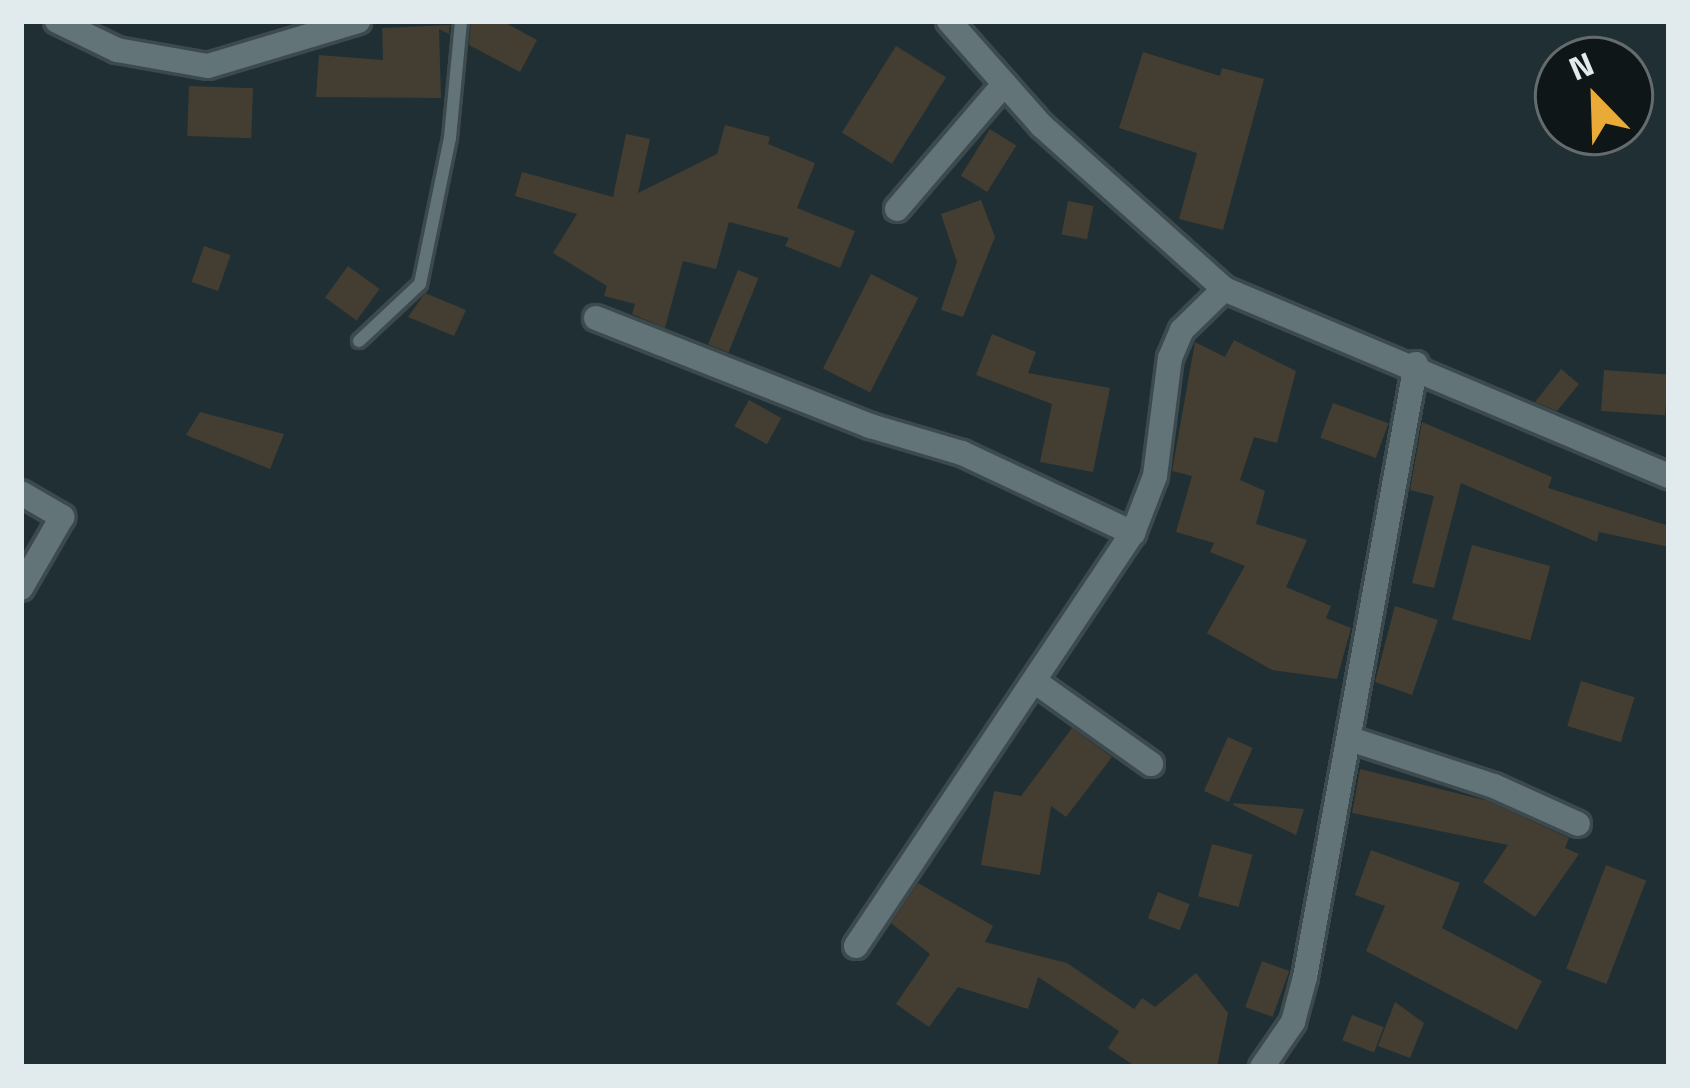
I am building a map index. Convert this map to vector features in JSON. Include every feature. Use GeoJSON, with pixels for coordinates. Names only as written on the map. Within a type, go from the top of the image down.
{"type":"FeatureCollection","features":[{"type":"Feature","properties":{"kind":"street"},"geometry":{"type":"LineString","coordinates":[[57,21],[172,65],[208,66],[302,31],[358,21]]}},
{"type":"Feature","properties":{"kind":"street"},"geometry":{"type":"LineString","coordinates":[[949,21],[1004,84],[1224,289],[1416,364],[1669,476]]}},
{"type":"Feature","properties":{"kind":"street"},"geometry":{"type":"LineString","coordinates":[[897,209],[1004,84]]}},
{"type":"Feature","properties":{"kind":"street"},"geometry":{"type":"LineString","coordinates":[[856,946],[1037,683],[1133,533],[1155,476],[1170,358],[1182,329],[1224,289]]}},
{"type":"Feature","properties":{"kind":"street"},"geometry":{"type":"LineString","coordinates":[[596,318],[869,426],[962,453],[1133,533]]}},
{"type":"Feature","properties":{"kind":"street"},"geometry":{"type":"LineString","coordinates":[[1262,1067],[1293,1022],[1305,977],[1416,364]]}},
{"type":"Feature","properties":{"kind":"street"},"geometry":{"type":"LineString","coordinates":[[21,493],[62,517],[21,588]]}},
{"type":"Feature","properties":{"kind":"street"},"geometry":{"type":"LineString","coordinates":[[1037,683],[1151,764]]}},
{"type":"Feature","properties":{"kind":"street"},"geometry":{"type":"LineString","coordinates":[[1350,739],[1494,786],[1578,824]]}},
{"type":"Feature","properties":{"kind":"lane"},"geometry":{"type":"LineString","coordinates":[[359,341],[420,284],[450,138],[461,21]]}},
{"type":"Feature","properties":{"kind":"building"},"geometry":{"type":"Polygon","coordinates":[[[471,21],[502,21],[537,40],[520,72],[469,45],[471,21]]]}},
{"type":"Feature","properties":{"kind":"building"},"geometry":{"type":"Polygon","coordinates":[[[450,25],[449,34],[439,29],[441,98],[316,97],[319,55],[383,60],[382,28],[450,25]]]}},
{"type":"Feature","properties":{"kind":"building"},"geometry":{"type":"Polygon","coordinates":[[[896,46],[946,77],[892,164],[842,133],[896,46]]]}},
{"type":"Feature","properties":{"kind":"building"},"geometry":{"type":"Polygon","coordinates":[[[1143,52],[1220,76],[1222,68],[1264,79],[1223,230],[1179,219],[1197,153],[1119,128],[1143,52]]]}},
{"type":"Feature","properties":{"kind":"building"},"geometry":{"type":"Polygon","coordinates":[[[189,86],[253,88],[251,138],[187,136],[189,86]]]}},
{"type":"Feature","properties":{"kind":"building"},"geometry":{"type":"Polygon","coordinates":[[[725,125],[770,137],[768,144],[815,163],[797,208],[855,231],[840,268],[785,246],[789,238],[729,222],[716,269],[683,261],[665,328],[632,314],[635,304],[604,296],[607,286],[553,253],[577,214],[515,196],[522,172],[613,197],[626,134],[650,139],[638,193],[717,154],[725,125]]]}},
{"type":"Feature","properties":{"kind":"building"},"geometry":{"type":"Polygon","coordinates":[[[990,129],[1016,145],[987,192],[961,176],[990,129]]]}},
{"type":"Feature","properties":{"kind":"building"},"geometry":{"type":"Polygon","coordinates":[[[981,200],[995,237],[963,317],[941,310],[957,262],[941,214],[981,200]]]}},
{"type":"Feature","properties":{"kind":"building"},"geometry":{"type":"Polygon","coordinates":[[[1068,201],[1094,206],[1087,239],[1062,234],[1068,201]]]}},
{"type":"Feature","properties":{"kind":"building"},"geometry":{"type":"Polygon","coordinates":[[[204,246],[230,255],[218,291],[192,282],[204,246]]]}},
{"type":"Feature","properties":{"kind":"building"},"geometry":{"type":"Polygon","coordinates":[[[348,266],[380,289],[357,320],[325,298],[348,266]]]}},
{"type":"Feature","properties":{"kind":"building"},"geometry":{"type":"Polygon","coordinates":[[[738,270],[758,278],[728,352],[708,344],[738,270]]]}},
{"type":"Feature","properties":{"kind":"building"},"geometry":{"type":"Polygon","coordinates":[[[871,274],[918,298],[870,393],[823,368],[871,274]]]}},
{"type":"Feature","properties":{"kind":"building"},"geometry":{"type":"Polygon","coordinates":[[[425,293],[466,310],[454,336],[408,317],[425,293]]]}},
{"type":"Feature","properties":{"kind":"building"},"geometry":{"type":"Polygon","coordinates":[[[992,334],[1036,352],[1028,373],[1110,388],[1093,472],[1040,462],[1052,404],[976,375],[992,334]]]}},
{"type":"Feature","properties":{"kind":"building"},"geometry":{"type":"Polygon","coordinates":[[[1234,340],[1296,371],[1277,443],[1254,437],[1240,480],[1265,491],[1256,524],[1307,540],[1286,587],[1331,606],[1326,618],[1351,628],[1337,679],[1272,670],[1207,633],[1245,566],[1210,552],[1214,543],[1176,532],[1192,476],[1172,471],[1195,342],[1225,357],[1234,340]]]}},
{"type":"Feature","properties":{"kind":"building"},"geometry":{"type":"Polygon","coordinates":[[[1561,369],[1579,384],[1557,411],[1535,402],[1561,369]]]}},
{"type":"Feature","properties":{"kind":"building"},"geometry":{"type":"Polygon","coordinates":[[[1604,370],[1668,374],[1665,415],[1601,411],[1604,370]]]}},
{"type":"Feature","properties":{"kind":"building"},"geometry":{"type":"Polygon","coordinates":[[[749,400],[781,418],[767,444],[734,426],[749,400]]]}},
{"type":"Feature","properties":{"kind":"building"},"geometry":{"type":"Polygon","coordinates":[[[1333,403],[1388,423],[1376,458],[1320,438],[1333,403]]]}},
{"type":"Feature","properties":{"kind":"building"},"geometry":{"type":"Polygon","coordinates":[[[200,412],[284,434],[270,469],[186,435],[200,412]]]}},
{"type":"Feature","properties":{"kind":"building"},"geometry":{"type":"Polygon","coordinates":[[[1422,422],[1552,477],[1548,488],[1669,526],[1669,547],[1599,532],[1597,542],[1461,483],[1434,588],[1412,583],[1434,496],[1410,490],[1422,422]]]}},
{"type":"Feature","properties":{"kind":"building"},"geometry":{"type":"Polygon","coordinates":[[[1472,545],[1550,566],[1530,640],[1452,619],[1472,545]]]}},
{"type":"Feature","properties":{"kind":"building"},"geometry":{"type":"Polygon","coordinates":[[[1395,606],[1438,620],[1412,695],[1375,682],[1395,606]]]}},
{"type":"Feature","properties":{"kind":"building"},"geometry":{"type":"Polygon","coordinates":[[[1581,681],[1635,697],[1621,742],[1567,726],[1581,681]]]}},
{"type":"Feature","properties":{"kind":"building"},"geometry":{"type":"Polygon","coordinates":[[[1072,728],[1112,757],[1066,817],[1051,806],[1040,875],[981,865],[994,791],[1021,796],[1072,728]]]}},
{"type":"Feature","properties":{"kind":"building"},"geometry":{"type":"Polygon","coordinates":[[[1228,737],[1253,748],[1229,802],[1204,791],[1228,737]]]}},
{"type":"Feature","properties":{"kind":"building"},"geometry":{"type":"Polygon","coordinates":[[[1360,769],[1488,801],[1569,838],[1565,848],[1579,854],[1535,917],[1483,882],[1508,845],[1352,813],[1360,769]]]}},
{"type":"Feature","properties":{"kind":"building"},"geometry":{"type":"Polygon","coordinates":[[[1234,803],[1304,809],[1296,835],[1234,803]]]}},
{"type":"Feature","properties":{"kind":"building"},"geometry":{"type":"Polygon","coordinates":[[[1212,844],[1253,855],[1239,907],[1198,896],[1212,844]]]}},
{"type":"Feature","properties":{"kind":"building"},"geometry":{"type":"Polygon","coordinates":[[[1371,850],[1460,883],[1442,928],[1542,981],[1517,1030],[1366,951],[1385,906],[1355,895],[1371,850]]]}},
{"type":"Feature","properties":{"kind":"building"},"geometry":{"type":"Polygon","coordinates":[[[1606,865],[1646,880],[1606,984],[1566,969],[1606,865]]]}},
{"type":"Feature","properties":{"kind":"building"},"geometry":{"type":"Polygon","coordinates":[[[918,883],[993,926],[985,942],[1067,963],[1134,1009],[1142,998],[1155,1007],[1196,973],[1228,1013],[1217,1067],[1136,1067],[1108,1048],[1119,1031],[1038,977],[1028,1009],[958,987],[929,1027],[896,1004],[930,954],[891,923],[918,883]]]}},
{"type":"Feature","properties":{"kind":"building"},"geometry":{"type":"Polygon","coordinates":[[[1158,892],[1190,904],[1180,930],[1148,918],[1158,892]]]}},
{"type":"Feature","properties":{"kind":"building"},"geometry":{"type":"Polygon","coordinates":[[[1262,961],[1289,971],[1272,1017],[1245,1007],[1262,961]]]}},
{"type":"Feature","properties":{"kind":"building"},"geometry":{"type":"Polygon","coordinates":[[[1395,1002],[1424,1023],[1410,1058],[1378,1046],[1395,1002]]]}},
{"type":"Feature","properties":{"kind":"building"},"geometry":{"type":"Polygon","coordinates":[[[1352,1015],[1384,1027],[1374,1052],[1342,1040],[1352,1015]]]}}]}
